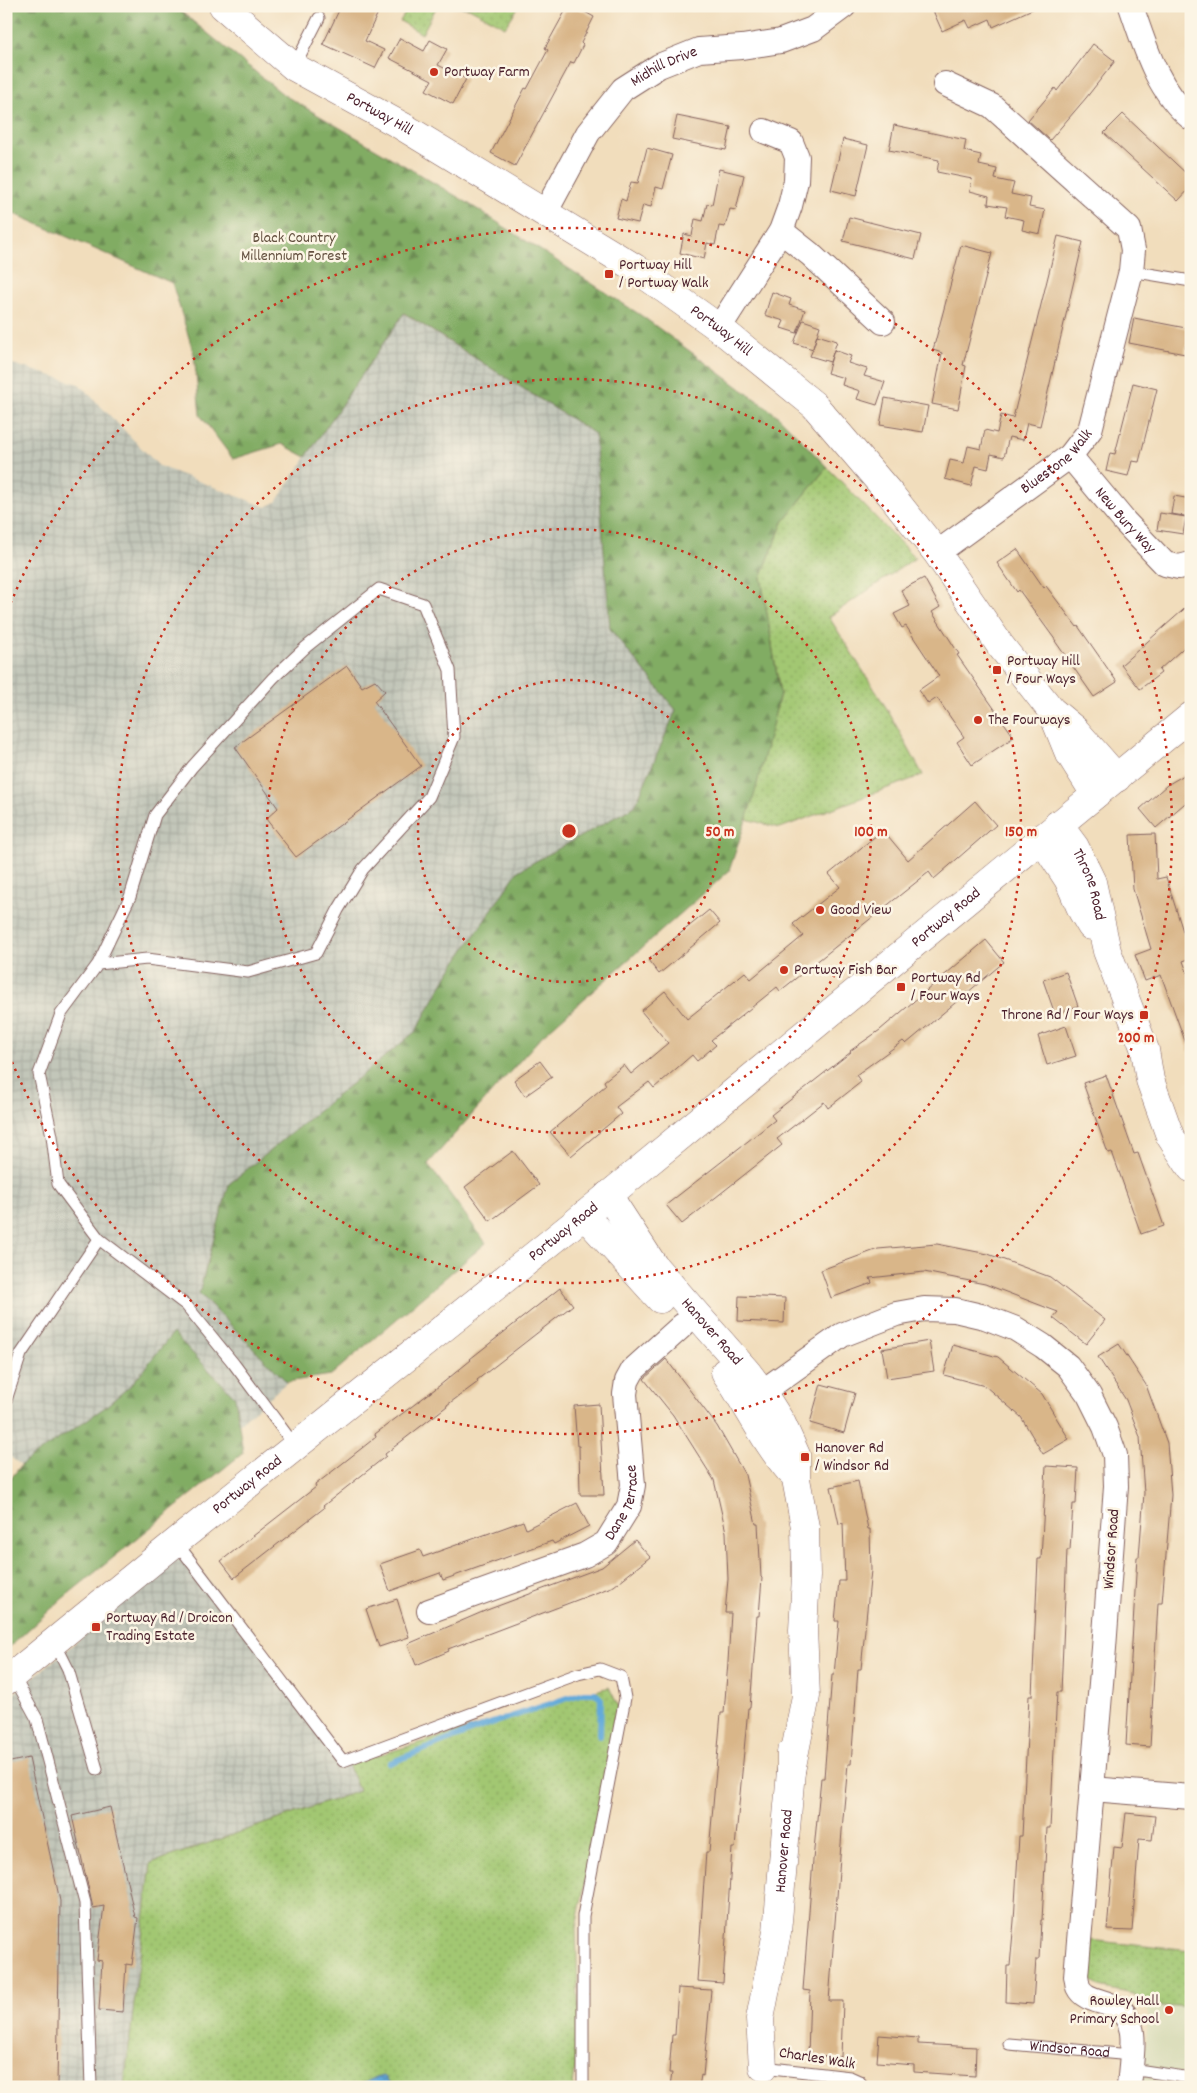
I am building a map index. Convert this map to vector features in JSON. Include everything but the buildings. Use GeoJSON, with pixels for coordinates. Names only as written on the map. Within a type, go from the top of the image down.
{"type":"FeatureCollection","features":[{"type":"Feature","properties":{"kind":"street","name":"Portway Hill"},"geometry":{"type":"LineString","coordinates":[[223,6],[294,67],[402,126],[635,268],[720,328],[814,405],[891,495],[937,553],[1000,646],[1051,710],[1075,730],[1117,778]]}},
{"type":"Feature","properties":{"kind":"street","name":"Midhill Drive"},"geometry":{"type":"LineString","coordinates":[[545,213],[588,133],[623,89],[659,66],[698,50],[742,47],[781,41],[814,29],[844,6]]}},
{"type":"Feature","properties":{"kind":"street"},"geometry":{"type":"LineString","coordinates":[[1131,6],[1154,70],[1177,107],[1191,118]]}},
{"type":"Feature","properties":{"kind":"street","name":"Bluestone Walk"},"geometry":{"type":"LineString","coordinates":[[937,553],[1070,456],[1090,430],[1131,271],[1133,250],[1130,229],[992,106],[945,84]]}},
{"type":"Feature","properties":{"kind":"street"},"geometry":{"type":"LineString","coordinates":[[720,328],[781,231],[796,181],[797,157],[790,142],[764,131]]}},
{"type":"Feature","properties":{"kind":"street"},"geometry":{"type":"LineString","coordinates":[[781,231],[810,254],[883,322]]}},
{"type":"Feature","properties":{"kind":"street","name":"New Bury Way"},"geometry":{"type":"LineString","coordinates":[[1070,456],[1125,522],[1165,564],[1179,567],[1191,564]]}},
{"type":"Feature","properties":{"kind":"street","name":"Portway Hill"},"geometry":{"type":"LineString","coordinates":[[1051,710],[1068,751],[1096,794]]}},
{"type":"Feature","properties":{"kind":"street","name":"Portway Road"},"geometry":{"type":"LineString","coordinates":[[10,1678],[295,1446],[584,1215],[1191,716]]}},
{"type":"Feature","properties":{"kind":"street","name":"Throne Road"},"geometry":{"type":"LineString","coordinates":[[1050,831],[1082,911],[1107,951],[1145,1050],[1150,1080],[1170,1136],[1191,1168]]}},
{"type":"Feature","properties":{"kind":"street","name":"Throne Road"},"geometry":{"type":"LineString","coordinates":[[1145,1050],[1161,1074],[1186,1138],[1191,1164]]}},
{"type":"Feature","properties":{"kind":"street","name":"Hanover Road"},"geometry":{"type":"LineString","coordinates":[[608,1195],[690,1320]]}},
{"type":"Feature","properties":{"kind":"street","name":"Hanover Road"},"geometry":{"type":"LineString","coordinates":[[584,1215],[690,1320],[747,1372],[754,1397],[782,1424],[796,1456],[796,1479],[806,1527],[803,1630],[806,1696],[791,1771],[777,1932],[778,2009],[761,2077]]}},
{"type":"Feature","properties":{"kind":"street","name":"Windsor Road"},"geometry":{"type":"LineString","coordinates":[[754,1397],[842,1335],[896,1314],[924,1309],[955,1310],[985,1317],[1016,1329],[1043,1346],[1068,1366],[1088,1395],[1105,1427],[1114,1456],[1116,1486],[1076,1976],[1078,1988],[1086,1996],[1110,2004],[1126,2016],[1132,2029],[1130,2070]]}},
{"type":"Feature","properties":{"kind":"street","name":"Dane Terrace"},"geometry":{"type":"LineString","coordinates":[[429,1611],[585,1556],[606,1543],[629,1506],[633,1485],[625,1394],[627,1381],[633,1370],[690,1320]]}},
{"type":"Feature","properties":{"kind":"street"},"geometry":{"type":"LineString","coordinates":[[1092,1789],[1191,1797]]}},
{"type":"Feature","properties":{"kind":"lane"},"geometry":{"type":"LineString","coordinates":[[294,67],[319,18]]}},
{"type":"Feature","properties":{"kind":"lane"},"geometry":{"type":"LineString","coordinates":[[1131,271],[1191,281]]}},
{"type":"Feature","properties":{"kind":"lane"},"geometry":{"type":"LineString","coordinates":[[98,964],[147,958],[248,972],[316,953],[338,910],[363,869],[429,798],[454,737],[450,670],[423,604],[379,589],[306,647],[280,672],[205,753],[155,815],[130,898],[98,964],[61,1014],[39,1074],[58,1184],[99,1239],[186,1305],[234,1364],[295,1446]]}},
{"type":"Feature","properties":{"kind":"lane"},"geometry":{"type":"LineString","coordinates":[[6,1400],[21,1354],[99,1239]]}},
{"type":"Feature","properties":{"kind":"lane"},"geometry":{"type":"LineString","coordinates":[[176,1542],[343,1761],[578,1674],[600,1669],[620,1677],[626,1698],[584,1916],[584,2087]]}},
{"type":"Feature","properties":{"kind":"lane"},"geometry":{"type":"LineString","coordinates":[[54,1641],[68,1669],[97,1769]]}},
{"type":"Feature","properties":{"kind":"lane"},"geometry":{"type":"LineString","coordinates":[[10,1678],[37,1719],[85,1903],[91,2087]]}},
{"type":"Feature","properties":{"kind":"lane","name":"Windsor Road"},"geometry":{"type":"LineString","coordinates":[[1009,2044],[1130,2070]]}},
{"type":"Feature","properties":{"kind":"lane"},"geometry":{"type":"LineString","coordinates":[[1130,2070],[1191,2078]]}},
{"type":"Feature","properties":{"kind":"lane","name":"Charles Walk"},"geometry":{"type":"LineString","coordinates":[[761,2077],[850,2077],[859,2081],[864,2087]]}},
{"type":"Feature","properties":{"kind":"shaded area"},"geometry":{"type":"Polygon","coordinates":[[[403,313],[595,434],[610,629],[676,710],[635,806],[518,871],[448,974],[416,1031],[229,1184],[199,1293],[287,1382],[114,1533],[6,1454],[6,1336],[13,1293],[6,1274],[6,362],[79,384],[159,466],[266,507],[276,502],[403,313]]]}},
{"type":"Feature","properties":{"kind":"shaded area"},"geometry":{"type":"Polygon","coordinates":[[[186,1551],[348,1764],[359,1791],[151,1863],[124,2087],[6,2087],[6,1700],[186,1551]]]}},
{"type":"Feature","properties":{"kind":"shaded area","name":"Rowley Hall Primary School"},"geometry":{"type":"Polygon","coordinates":[[[1191,1951],[1191,2087],[1142,2087],[1148,2017],[1147,2004],[1133,1994],[1099,1987],[1091,1981],[1191,1951]]]}},
{"type":"Feature","properties":{"kind":"green space","name":"Black Country Millennium Forest"},"geometry":{"type":"Polygon","coordinates":[[[6,6],[174,6],[284,95],[463,200],[642,316],[778,416],[827,467],[783,522],[761,577],[780,694],[754,796],[729,871],[542,1036],[428,1164],[486,1243],[331,1375],[287,1382],[199,1293],[229,1184],[416,1031],[448,974],[518,871],[635,806],[676,710],[610,629],[595,434],[404,313],[306,457],[282,444],[233,459],[200,415],[194,354],[172,283],[6,210],[6,6]]]}},
{"type":"Feature","properties":{"kind":"green space"},"geometry":{"type":"Polygon","coordinates":[[[410,6],[437,6],[422,34],[400,21],[410,6]]]}},
{"type":"Feature","properties":{"kind":"green space"},"geometry":{"type":"Polygon","coordinates":[[[445,6],[519,6],[505,27],[469,8],[445,6]]]}},
{"type":"Feature","properties":{"kind":"green space"},"geometry":{"type":"Polygon","coordinates":[[[827,467],[915,558],[829,617],[887,709],[923,775],[780,828],[746,819],[780,694],[761,577],[783,522],[827,467]]]}},
{"type":"Feature","properties":{"kind":"green space"},"geometry":{"type":"Polygon","coordinates":[[[173,1333],[235,1397],[243,1453],[62,1599],[6,1650],[6,1485],[22,1464],[104,1408],[131,1385],[173,1333]]]}},
{"type":"Feature","properties":{"kind":"green space"},"geometry":{"type":"Polygon","coordinates":[[[609,1687],[619,1708],[576,1928],[579,2036],[573,2087],[124,2087],[151,1863],[359,1791],[348,1764],[609,1687]]]}},
{"type":"Feature","properties":{"kind":"green space"},"geometry":{"type":"Polygon","coordinates":[[[1089,1940],[1191,1951],[1191,2008],[1152,2005],[1133,1994],[1099,1987],[1088,1977],[1089,1940]]]}},
{"type":"Feature","properties":{"kind":"water"},"geometry":{"type":"Polygon","coordinates":[[[384,2076],[394,2087],[357,2087],[372,2079],[384,2076]]]}},
{"type":"Feature","properties":{"kind":"waterway"},"geometry":{"type":"LineString","coordinates":[[390,1763],[486,1725],[583,1693],[595,1693],[601,1699],[600,1736]]}},
{"type":"Feature","properties":{"kind":"place","name":"Portway Farm"},"geometry":{"type":"Point","coordinates":[434,72]}},
{"type":"Feature","properties":{"kind":"place","name":"Portway Hill / Portway Walk"},"geometry":{"type":"Point","coordinates":[609,274]}},
{"type":"Feature","properties":{"kind":"place","name":"Portway Hill / Four Ways"},"geometry":{"type":"Point","coordinates":[997,670]}},
{"type":"Feature","properties":{"kind":"place","name":"The Fourways"},"geometry":{"type":"Point","coordinates":[978,720]}},
{"type":"Feature","properties":{"kind":"place","name":"Good View"},"geometry":{"type":"Point","coordinates":[820,910]}},
{"type":"Feature","properties":{"kind":"place","name":"Portway Fish Bar"},"geometry":{"type":"Point","coordinates":[784,970]}},
{"type":"Feature","properties":{"kind":"place","name":"Portway Rd / Four Ways"},"geometry":{"type":"Point","coordinates":[901,987]}},
{"type":"Feature","properties":{"kind":"place","name":"Throne Rd / Four Ways"},"geometry":{"type":"Point","coordinates":[1144,1015]}},
{"type":"Feature","properties":{"kind":"place","name":"Hanover Rd / Windsor Rd"},"geometry":{"type":"Point","coordinates":[805,1457]}},
{"type":"Feature","properties":{"kind":"place","name":"Portway Rd / Droicon Trading Estate"},"geometry":{"type":"Point","coordinates":[96,1627]}},
{"type":"Feature","properties":{"kind":"place","name":"Rowley Hall Primary School"},"geometry":{"type":"Point","coordinates":[1169,2010]}}]}
